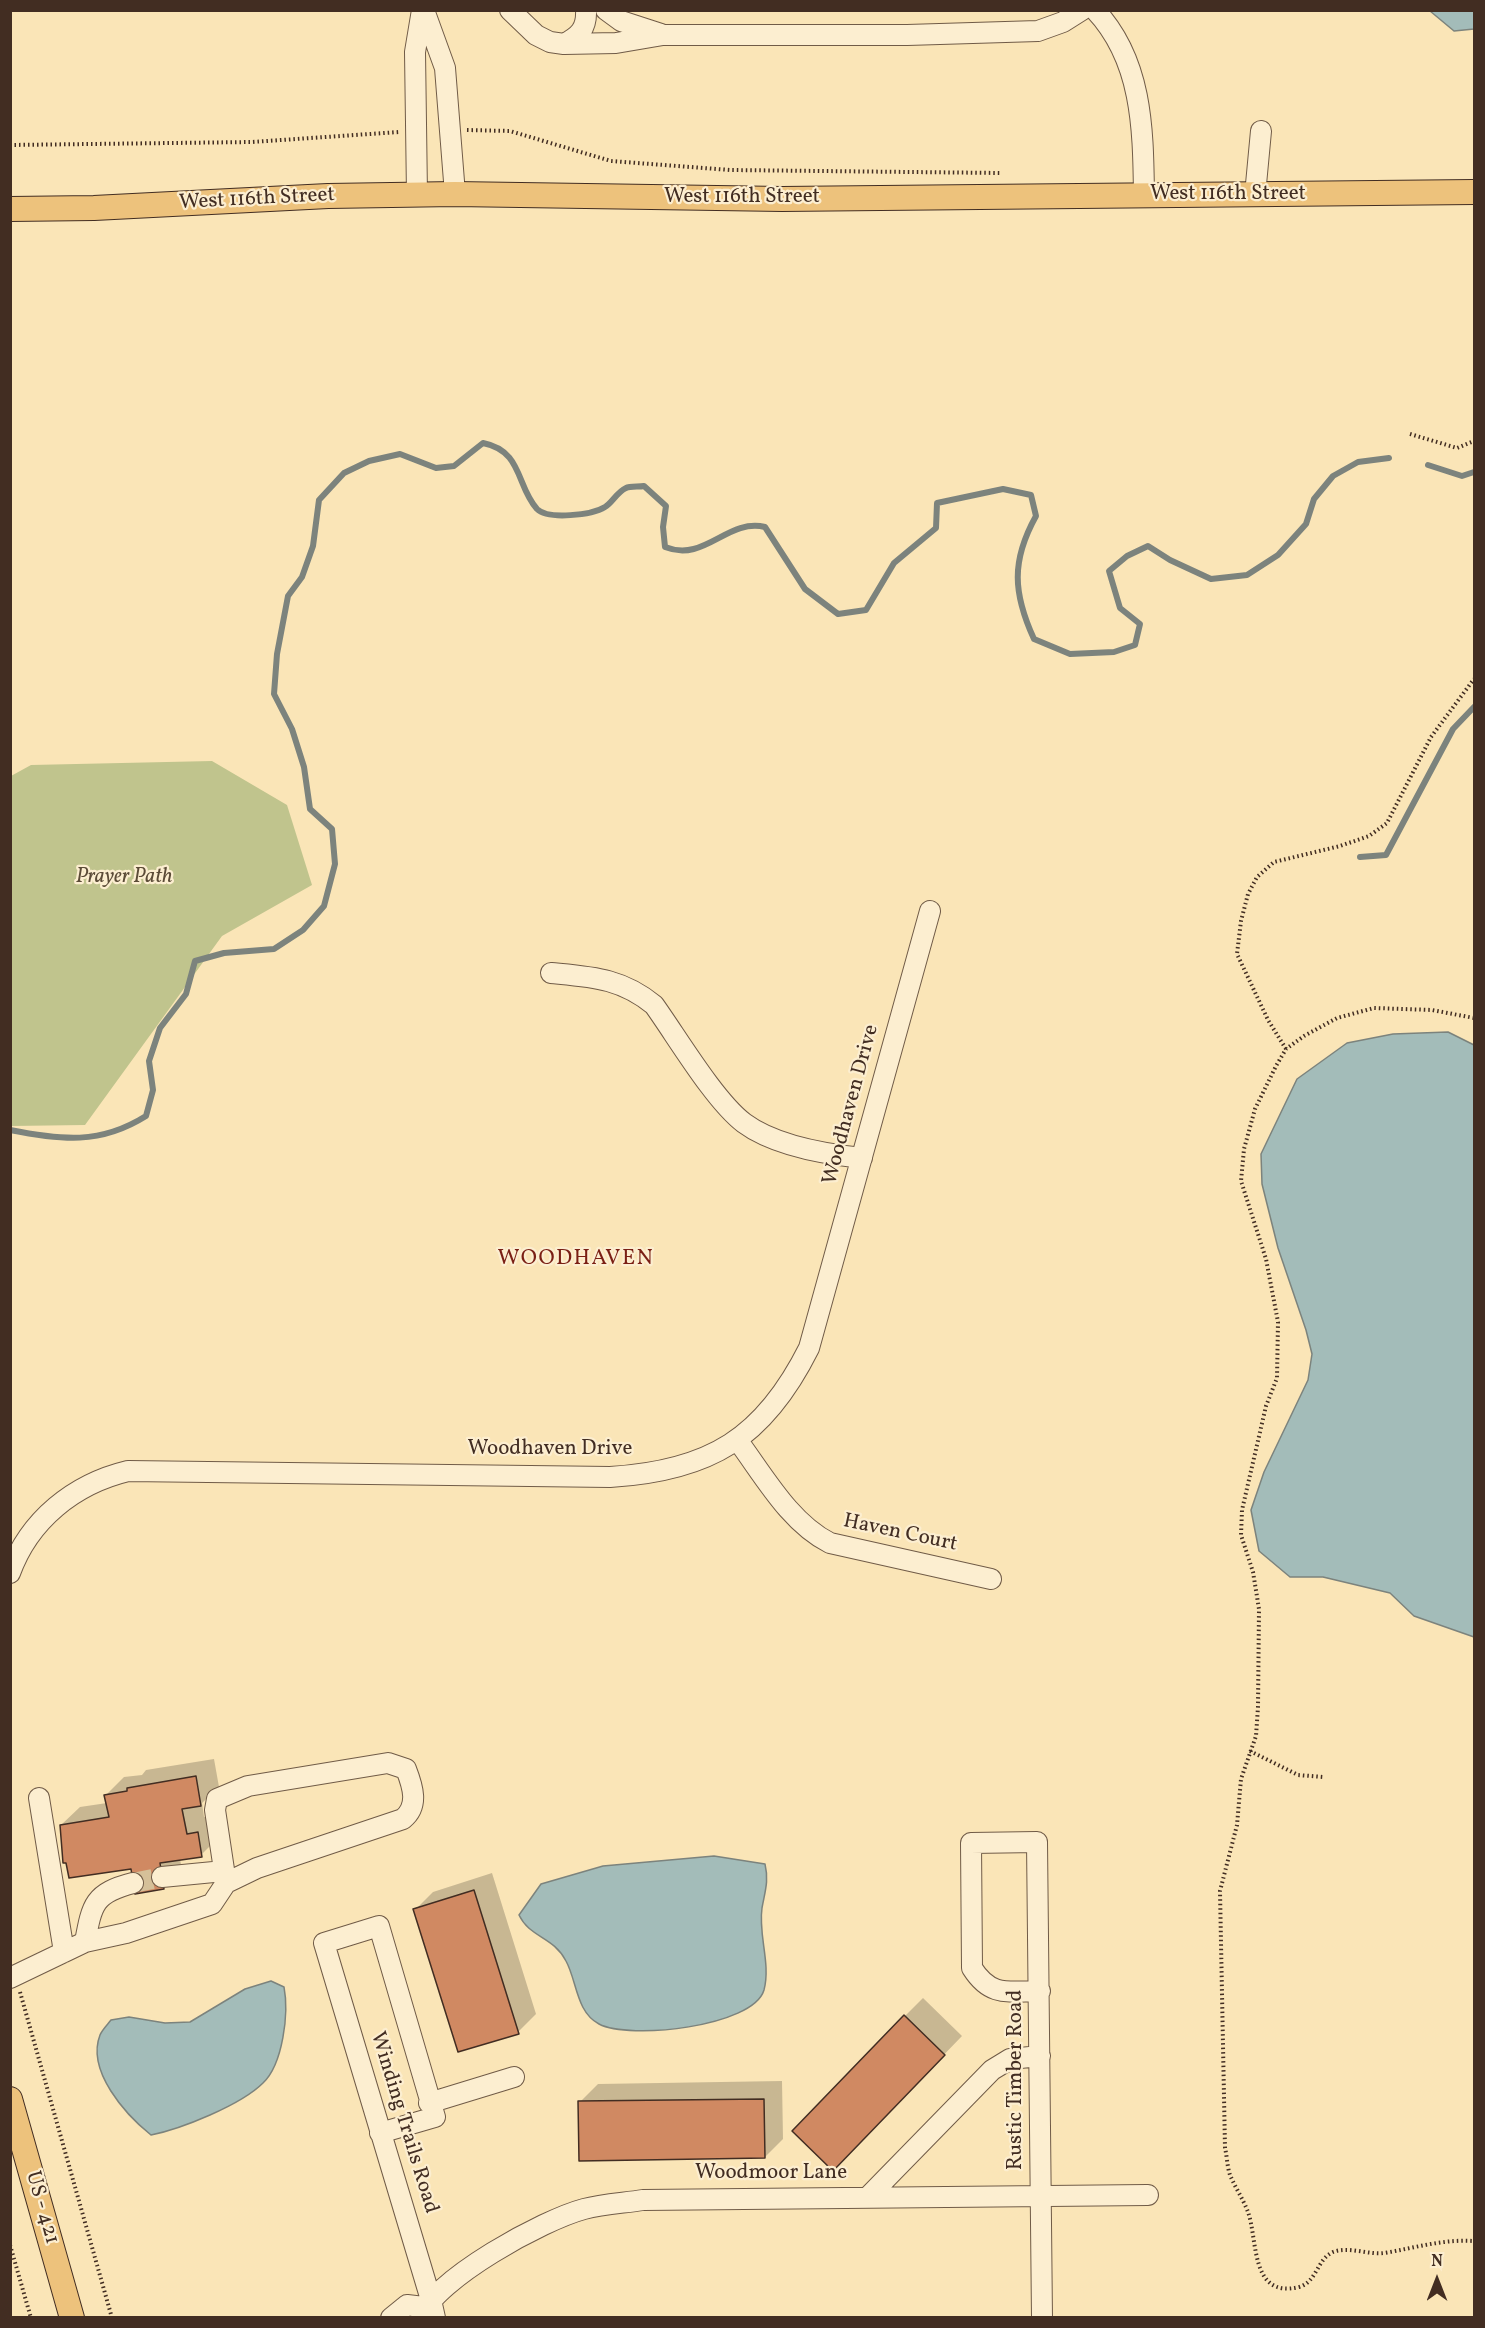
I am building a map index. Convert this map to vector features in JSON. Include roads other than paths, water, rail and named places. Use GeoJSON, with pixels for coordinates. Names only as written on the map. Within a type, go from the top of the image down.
{"type":"FeatureCollection","features":[{"type":"Feature","properties":{"kind":"main road","name":"West 116th Street"},"geometry":{"type":"LineString","coordinates":[[10,209],[455,194],[770,199],[1474,192]]}},
{"type":"Feature","properties":{"kind":"main road","name":"US - 421"},"geometry":{"type":"LineString","coordinates":[[10,2099],[72,2318]]}},
{"type":"Feature","properties":{"kind":"street"},"geometry":{"type":"LineString","coordinates":[[423,10],[445,68],[455,194]]}},
{"type":"Feature","properties":{"kind":"street"},"geometry":{"type":"LineString","coordinates":[[417,195],[415,52],[423,10]]}},
{"type":"Feature","properties":{"kind":"street"},"geometry":{"type":"LineString","coordinates":[[510,10],[536,35],[550,42],[564,44],[616,43],[663,35],[907,35],[1038,31],[1063,22],[1082,10]]}},
{"type":"Feature","properties":{"kind":"street"},"geometry":{"type":"LineString","coordinates":[[564,44],[576,38],[583,30],[586,10]]}},
{"type":"Feature","properties":{"kind":"street"},"geometry":{"type":"LineString","coordinates":[[606,10],[621,21],[663,35]]}},
{"type":"Feature","properties":{"kind":"street"},"geometry":{"type":"LineString","coordinates":[[1095,10],[1123,51],[1135,82],[1141,110],[1144,195]]}},
{"type":"Feature","properties":{"kind":"street"},"geometry":{"type":"LineString","coordinates":[[1255,195],[1261,131]]}},
{"type":"Feature","properties":{"kind":"street","name":"Woodhaven Drive"},"geometry":{"type":"LineString","coordinates":[[10,1573],[29,1536],[61,1502],[80,1488],[106,1476],[128,1471],[610,1477],[641,1475],[687,1464],[738,1441],[775,1404],[809,1348],[930,911]]}},
{"type":"Feature","properties":{"kind":"street"},"geometry":{"type":"LineString","coordinates":[[551,973],[615,981],[644,996],[654,1005],[722,1100],[746,1124],[784,1142],[838,1155],[862,1158]]}},
{"type":"Feature","properties":{"kind":"street","name":"Haven Court"},"geometry":{"type":"LineString","coordinates":[[738,1441],[791,1512],[818,1538],[830,1543],[991,1579]]}},
{"type":"Feature","properties":{"kind":"street"},"geometry":{"type":"LineString","coordinates":[[13,1977],[85,1942],[126,1933],[212,1904],[225,1877],[215,1810],[217,1799],[228,1792],[248,1786],[388,1763],[406,1769],[414,1803],[411,1812],[403,1819],[225,1877],[162,1877]]}},
{"type":"Feature","properties":{"kind":"street"},"geometry":{"type":"LineString","coordinates":[[39,1798],[64,1952]]}},
{"type":"Feature","properties":{"kind":"street","name":"Rustic Timber Road"},"geometry":{"type":"LineString","coordinates":[[1040,1991],[995,1992],[980,1981],[972,1968],[971,1843],[1037,1842],[1040,1991],[1042,2318]]}},
{"type":"Feature","properties":{"kind":"street"},"geometry":{"type":"LineString","coordinates":[[85,1942],[92,1908],[98,1898],[111,1889],[133,1883]]}},
{"type":"Feature","properties":{"kind":"street","name":"Winding Trails Road"},"geometry":{"type":"LineString","coordinates":[[428,2310],[380,2133],[324,1943],[379,1926],[429,2103]]}},
{"type":"Feature","properties":{"kind":"street"},"geometry":{"type":"LineString","coordinates":[[867,2198],[992,2070],[1010,2059],[1040,2056]]}},
{"type":"Feature","properties":{"kind":"street"},"geometry":{"type":"LineString","coordinates":[[380,2133],[435,2117],[429,2103],[514,2077]]}},
{"type":"Feature","properties":{"kind":"street","name":"Woodmoor Lane"},"geometry":{"type":"LineString","coordinates":[[391,2318],[407,2305],[428,2310],[507,2243],[583,2209],[643,2200],[1148,2195]]}},
{"type":"Feature","properties":{"kind":"water"},"geometry":{"type":"Polygon","coordinates":[[[1430,11],[1474,11],[1474,29],[1454,31],[1430,11]]]}},
{"type":"Feature","properties":{"kind":"water"},"geometry":{"type":"Polygon","coordinates":[[[1448,1032],[1474,1045],[1474,1637],[1414,1616],[1390,1593],[1323,1577],[1290,1577],[1259,1551],[1251,1510],[1264,1472],[1308,1380],[1312,1354],[1278,1248],[1262,1184],[1261,1154],[1297,1079],[1347,1043],[1393,1034],[1448,1032]]]}},
{"type":"Feature","properties":{"kind":"water"},"geometry":{"type":"Polygon","coordinates":[[[714,1856],[765,1864],[767,1876],[761,1918],[766,1980],[764,1990],[755,2003],[738,2013],[715,2021],[661,2030],[614,2029],[591,2019],[581,2004],[570,1969],[561,1953],[555,1946],[529,1928],[519,1915],[541,1884],[603,1866],[714,1856]]]}},
{"type":"Feature","properties":{"kind":"water"},"geometry":{"type":"Polygon","coordinates":[[[271,1981],[284,1987],[285,2024],[280,2051],[270,2074],[263,2083],[226,2108],[194,2122],[151,2135],[120,2104],[103,2077],[97,2049],[100,2035],[111,2020],[129,2017],[165,2023],[190,2022],[245,1989],[271,1981]]]}},
{"type":"Feature","properties":{"kind":"waterway"},"geometry":{"type":"LineString","coordinates":[[10,1130],[63,1138],[80,1138],[113,1132],[146,1116],[153,1090],[149,1061],[160,1028],[186,994],[195,961],[224,953],[274,949],[303,930],[324,906],[335,864],[332,829],[310,809],[304,767],[292,729],[274,694],[277,654],[288,596],[302,577],[313,546],[319,500],[344,473],[369,461],[400,454],[436,468],[454,466],[483,443],[505,453],[517,470],[530,500],[537,509],[550,514],[570,515],[599,510],[626,488],[644,486],[666,506],[663,527],[665,547],[679,550],[692,549],[739,529],[751,526],[765,527],[805,589],[838,614],[866,610],[894,563],[936,528],[937,503],[1003,489],[1031,495],[1036,516],[1022,548],[1019,563],[1019,592],[1022,607],[1034,639],[1070,654],[1114,652],[1135,645],[1140,624],[1120,608],[1109,571],[1127,556],[1148,546],[1170,560],[1211,579],[1247,575],[1278,555],[1306,524],[1314,499],[1333,476],[1358,462],[1389,458]]}},
{"type":"Feature","properties":{"kind":"waterway"},"geometry":{"type":"LineString","coordinates":[[1428,465],[1462,476],[1474,472]]}},
{"type":"Feature","properties":{"kind":"waterway"},"geometry":{"type":"LineString","coordinates":[[1360,857],[1386,855],[1453,729],[1474,707]]}},
{"type":"Feature","properties":{"kind":"tunnel"},"geometry":{"type":"LineString","coordinates":[[133,1883],[162,1877]]}},
{"type":"Feature","properties":{"kind":"district","name":"WOODHAVEN"},"geometry":{"type":"Point","coordinates":[576,1260]}},
{"type":"Feature","properties":{"kind":"park label","name":"Prayer Path"},"geometry":{"type":"Point","coordinates":[124,878]}}]}
